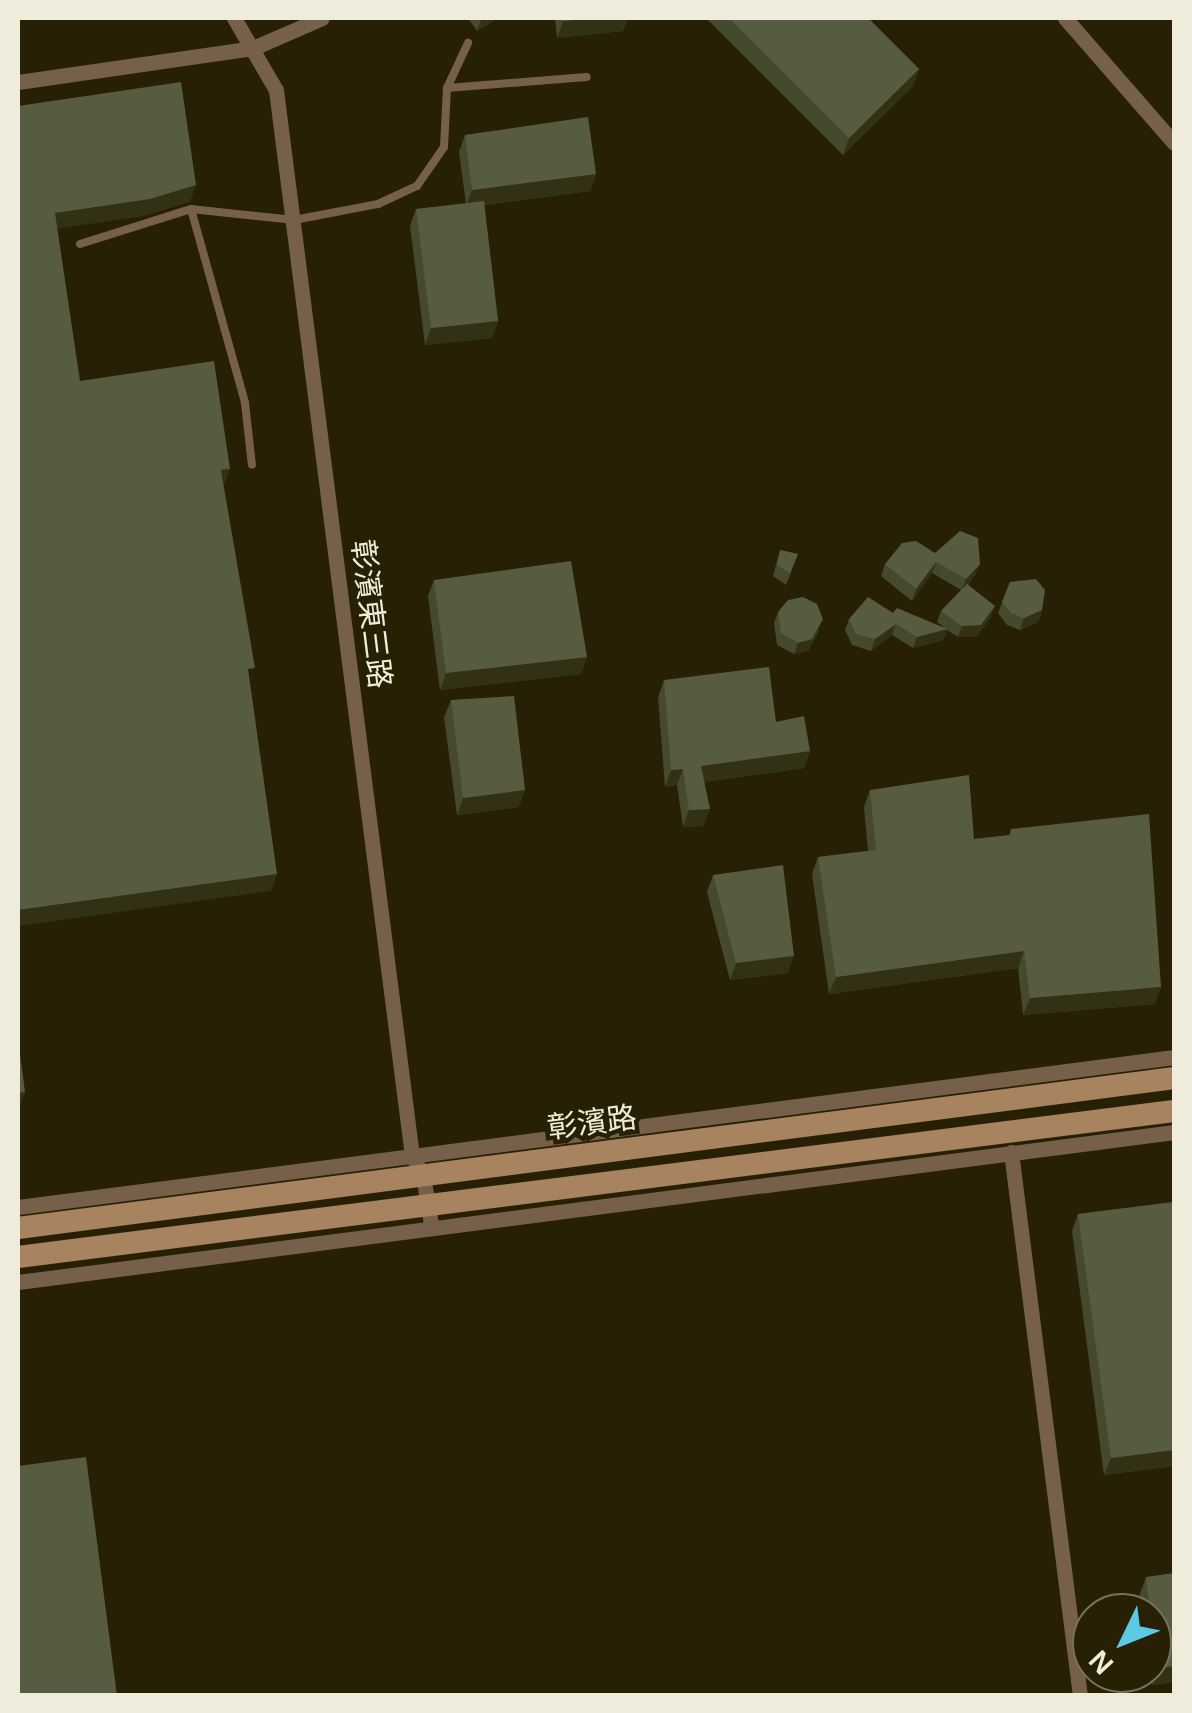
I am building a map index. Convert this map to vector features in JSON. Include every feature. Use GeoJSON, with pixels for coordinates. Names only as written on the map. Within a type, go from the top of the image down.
{"type":"FeatureCollection","features":[{"type":"Feature","properties":{"kind":"street","name":"彰濱東三路"},"geometry":{"type":"LineString","coordinates":[[234,18],[276,90],[417,1165],[427,1215]]}},
{"type":"Feature","properties":{"kind":"street"},"geometry":{"type":"LineString","coordinates":[[18,82],[253,48],[322,18]]}},
{"type":"Feature","properties":{"kind":"street"},"geometry":{"type":"LineString","coordinates":[[1065,18],[1174,143]]}},
{"type":"Feature","properties":{"kind":"street","name":"彰濱路"},"geometry":{"type":"LineString","coordinates":[[18,1228],[417,1165],[1174,1057]]}},
{"type":"Feature","properties":{"kind":"street","name":"彰濱路"},"geometry":{"type":"LineString","coordinates":[[18,1207],[1174,1078]]}},
{"type":"Feature","properties":{"kind":"street","name":"彰濱路"},"geometry":{"type":"LineString","coordinates":[[18,1282],[427,1215],[1174,1111]]}},
{"type":"Feature","properties":{"kind":"street","name":"彰濱路"},"geometry":{"type":"LineString","coordinates":[[18,1257],[1174,1132]]}},
{"type":"Feature","properties":{"kind":"street"},"geometry":{"type":"LineString","coordinates":[[1012,1152],[1080,1696]]}},
{"type":"Feature","properties":{"kind":"lane"},"geometry":{"type":"LineString","coordinates":[[80,244],[192,209],[294,220],[378,204],[418,186],[444,147],[448,88],[468,44]]}},
{"type":"Feature","properties":{"kind":"lane"},"geometry":{"type":"LineString","coordinates":[[448,88],[587,77]]}},
{"type":"Feature","properties":{"kind":"lane"},"geometry":{"type":"LineString","coordinates":[[444,147],[462,144]]}},
{"type":"Feature","properties":{"kind":"lane"},"geometry":{"type":"LineString","coordinates":[[192,209],[245,403],[252,465]]}},
{"type":"Feature","properties":{"kind":"building"},"geometry":{"type":"Polygon","coordinates":[[[729,18],[868,18],[919,69],[849,138],[729,18]]]}},
{"type":"Feature","properties":{"kind":"building"},"geometry":{"type":"Polygon","coordinates":[[[181,82],[196,185],[150,199],[55,213],[80,381],[214,361],[230,469],[221,470],[255,668],[248,669],[277,874],[18,910],[18,106],[181,82]]]}},
{"type":"Feature","properties":{"kind":"building"},"geometry":{"type":"Polygon","coordinates":[[[588,117],[596,174],[472,190],[465,135],[588,117]]]}},
{"type":"Feature","properties":{"kind":"building"},"geometry":{"type":"Polygon","coordinates":[[[484,201],[498,321],[431,328],[416,209],[484,201]]]}},
{"type":"Feature","properties":{"kind":"building"},"geometry":{"type":"Polygon","coordinates":[[[960,531],[978,538],[980,564],[966,579],[936,562],[916,589],[885,564],[902,543],[916,541],[935,553],[960,531]]]}},
{"type":"Feature","properties":{"kind":"building"},"geometry":{"type":"Polygon","coordinates":[[[780,550],[798,554],[790,573],[777,565],[780,550]]]}},
{"type":"Feature","properties":{"kind":"building"},"geometry":{"type":"Polygon","coordinates":[[[571,561],[587,657],[446,673],[434,580],[571,561]]]}},
{"type":"Feature","properties":{"kind":"building"},"geometry":{"type":"Polygon","coordinates":[[[1036,579],[1045,590],[1042,610],[1024,618],[1011,613],[1002,602],[1010,582],[1036,579]]]}},
{"type":"Feature","properties":{"kind":"building"},"geometry":{"type":"Polygon","coordinates":[[[967,584],[995,606],[981,625],[962,626],[941,611],[967,584]]]}},
{"type":"Feature","properties":{"kind":"building"},"geometry":{"type":"Polygon","coordinates":[[[803,597],[817,604],[823,619],[812,639],[798,643],[781,633],[778,612],[788,600],[803,597]]]}},
{"type":"Feature","properties":{"kind":"building"},"geometry":{"type":"Polygon","coordinates":[[[868,597],[893,613],[897,608],[947,629],[917,637],[896,624],[875,639],[856,634],[849,619],[868,597]]]}},
{"type":"Feature","properties":{"kind":"building"},"geometry":{"type":"Polygon","coordinates":[[[769,667],[776,722],[804,716],[810,751],[701,766],[710,809],[689,810],[683,769],[671,770],[664,680],[769,667]]]}},
{"type":"Feature","properties":{"kind":"building"},"geometry":{"type":"Polygon","coordinates":[[[514,696],[525,790],[463,798],[451,700],[514,696]]]}},
{"type":"Feature","properties":{"kind":"building"},"geometry":{"type":"Polygon","coordinates":[[[969,775],[974,839],[1011,835],[1011,829],[1149,814],[1161,987],[1030,998],[1024,951],[836,977],[818,857],[876,850],[870,790],[969,775]]]}},
{"type":"Feature","properties":{"kind":"building"},"geometry":{"type":"Polygon","coordinates":[[[783,865],[794,956],[736,963],[713,875],[783,865]]]}},
{"type":"Feature","properties":{"kind":"building"},"geometry":{"type":"Polygon","coordinates":[[[18,1039],[25,1092],[18,1093],[18,1039]]]}},
{"type":"Feature","properties":{"kind":"building"},"geometry":{"type":"Polygon","coordinates":[[[1174,1202],[1174,1450],[1111,1458],[1078,1214],[1174,1202]]]}},
{"type":"Feature","properties":{"kind":"building"},"geometry":{"type":"Polygon","coordinates":[[[86,1457],[117,1696],[18,1696],[18,1466],[86,1457]]]}},
{"type":"Feature","properties":{"kind":"building"},"geometry":{"type":"Polygon","coordinates":[[[1174,1573],[1174,1666],[1172,1593],[1148,1593],[1146,1577],[1174,1573]]]}}]}
